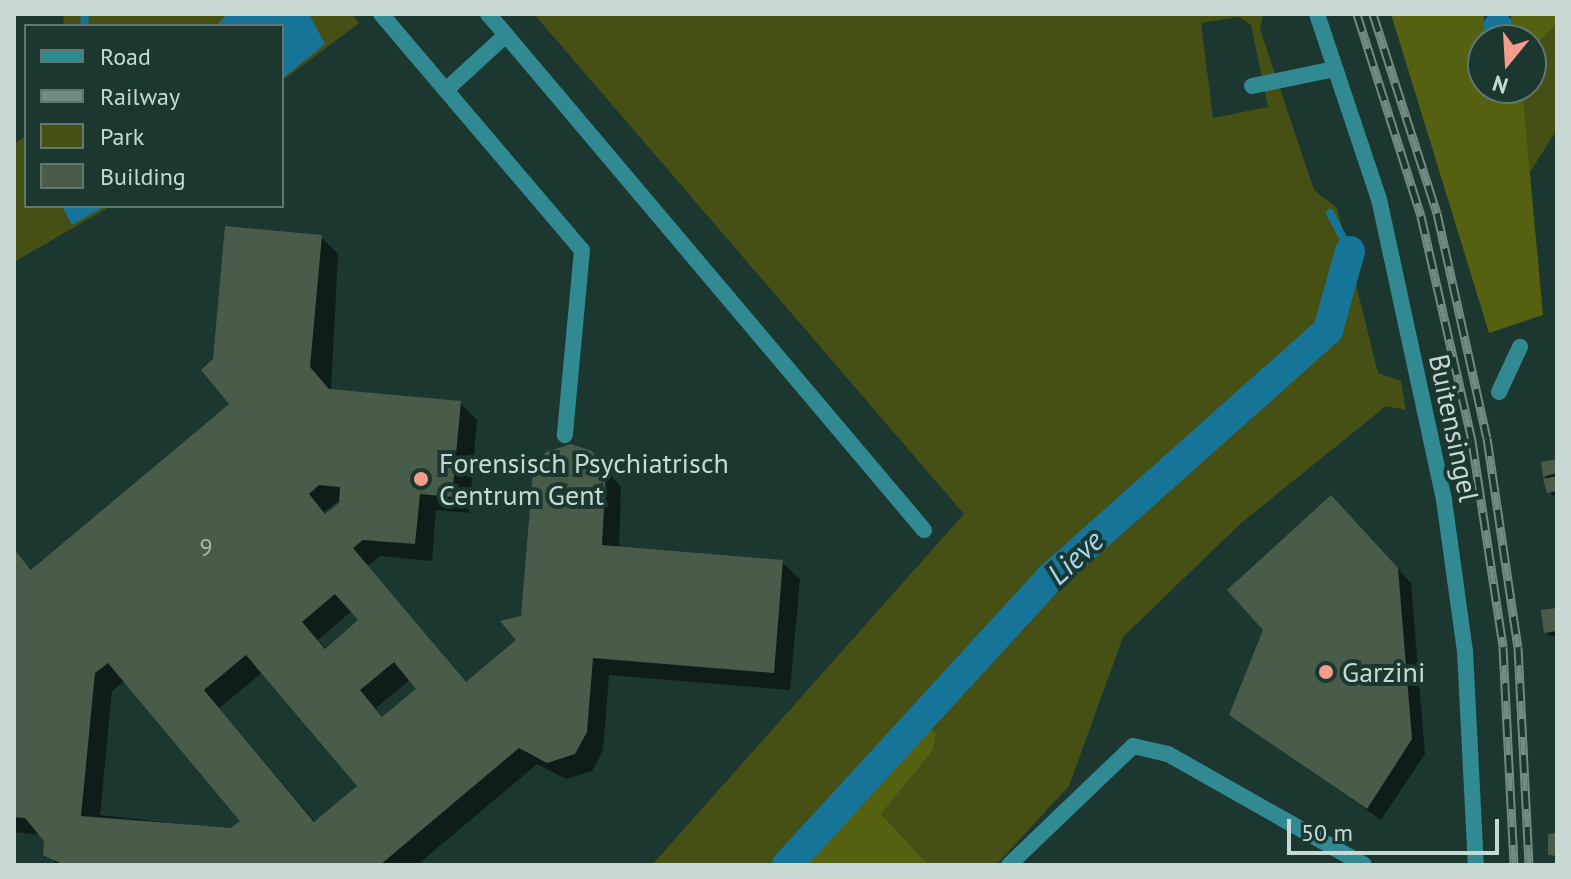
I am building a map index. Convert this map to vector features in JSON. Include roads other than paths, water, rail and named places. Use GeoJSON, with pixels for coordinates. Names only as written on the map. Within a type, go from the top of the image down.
{"type":"FeatureCollection","features":[{"type":"Feature","properties":{"kind":"street"},"geometry":{"type":"LineString","coordinates":[[381,14],[582,250],[565,435]]}},
{"type":"Feature","properties":{"kind":"street"},"geometry":{"type":"LineString","coordinates":[[488,14],[924,530]]}},
{"type":"Feature","properties":{"kind":"street","name":"Buitensingel"},"geometry":{"type":"LineString","coordinates":[[1317,14],[1379,199],[1444,500],[1465,651],[1476,865]]}},
{"type":"Feature","properties":{"kind":"street"},"geometry":{"type":"LineString","coordinates":[[447,89],[506,35]]}},
{"type":"Feature","properties":{"kind":"street"},"geometry":{"type":"LineString","coordinates":[[1252,86],[1335,69]]}},
{"type":"Feature","properties":{"kind":"street"},"geometry":{"type":"LineString","coordinates":[[1499,392],[1520,347]]}},
{"type":"Feature","properties":{"kind":"street"},"geometry":{"type":"LineString","coordinates":[[1009,865],[1133,746],[1168,754],[1364,865]]}},
{"type":"Feature","properties":{"kind":"water"},"geometry":{"type":"Polygon","coordinates":[[[1498,12],[1509,16],[1512,24],[1484,24],[1487,16],[1498,12]]]}},
{"type":"Feature","properties":{"kind":"water"},"geometry":{"type":"Polygon","coordinates":[[[228,14],[309,14],[325,44],[284,77],[284,24],[217,24],[228,14]]]}},
{"type":"Feature","properties":{"kind":"water"},"geometry":{"type":"Polygon","coordinates":[[[63,208],[102,208],[72,225],[63,208]]]}},
{"type":"Feature","properties":{"kind":"waterway"},"geometry":{"type":"LineString","coordinates":[[84,24],[85,14]]}},
{"type":"Feature","properties":{"kind":"waterway"},"geometry":{"type":"LineString","coordinates":[[1330,213],[1350,251]]}},
{"type":"Feature","properties":{"kind":"waterway","name":"Lieve"},"geometry":{"type":"LineString","coordinates":[[787,865],[1050,578],[1328,330],[1350,251]]}},
{"type":"Feature","properties":{"kind":"railway"},"geometry":{"type":"LineString","coordinates":[[1357,14],[1421,216],[1472,441],[1503,647],[1514,865]]}},
{"type":"Feature","properties":{"kind":"railway"},"geometry":{"type":"LineString","coordinates":[[1373,14],[1437,213],[1487,438],[1518,647],[1529,865]]}},
{"type":"Feature","properties":{"kind":"place","name":"Forensisch Psychiatrisch Centrum Gent"},"geometry":{"type":"Point","coordinates":[421,479]}},
{"type":"Feature","properties":{"kind":"place","name":"Garzini"},"geometry":{"type":"Point","coordinates":[1326,672]}}]}
